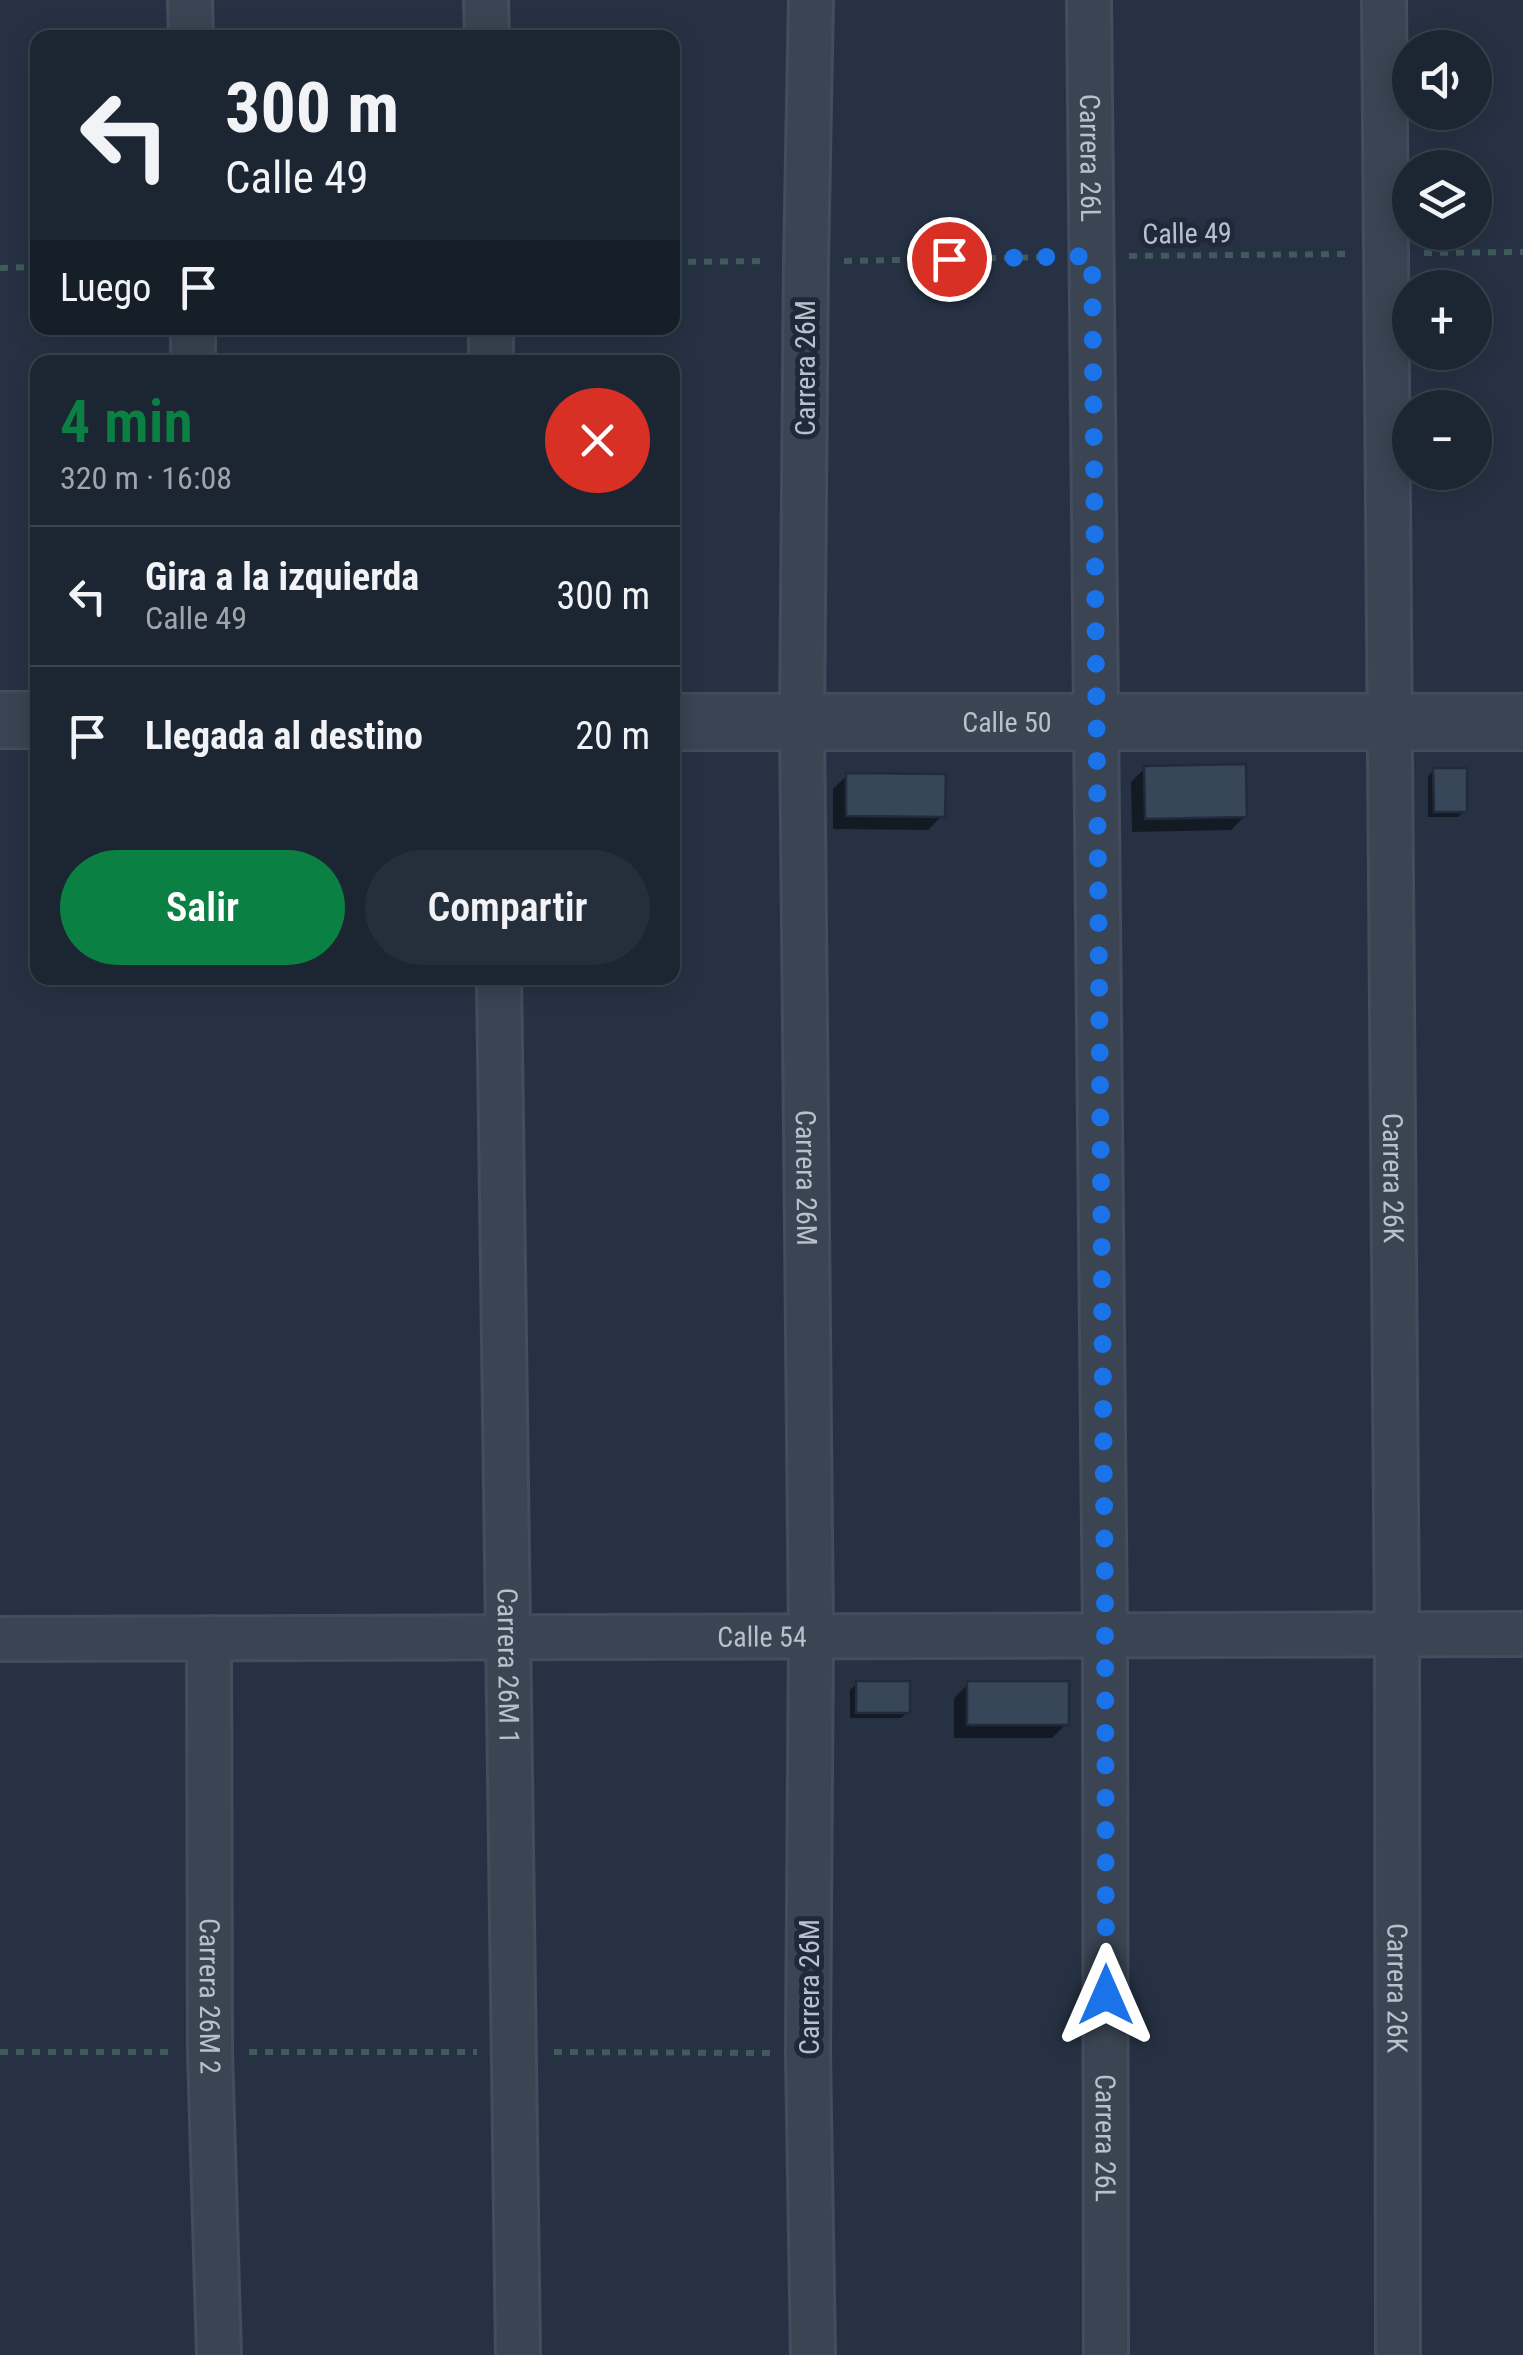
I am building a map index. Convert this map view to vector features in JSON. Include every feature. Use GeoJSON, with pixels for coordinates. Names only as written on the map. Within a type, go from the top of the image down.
{"type":"FeatureCollection","features":[{"type":"Feature","properties":{"kind":"street"},"geometry":{"type":"LineString","coordinates":[[190,0],[190,30]]}},
{"type":"Feature","properties":{"kind":"street"},"geometry":{"type":"LineString","coordinates":[[486,0],[486,30]]}},
{"type":"Feature","properties":{"kind":"street","name":"Carrera 26M"},"geometry":{"type":"LineString","coordinates":[[811,0],[802,723],[813,2355]]}},
{"type":"Feature","properties":{"kind":"street","name":"Carrera 26L"},"geometry":{"type":"LineString","coordinates":[[1089,0],[1105,1636],[1106,2355]]}},
{"type":"Feature","properties":{"kind":"street","name":"Carrera 26K"},"geometry":{"type":"LineString","coordinates":[[1384,0],[1397,1635],[1398,2355]]}},
{"type":"Feature","properties":{"kind":"street"},"geometry":{"type":"LineString","coordinates":[[0,720],[30,720]]}},
{"type":"Feature","properties":{"kind":"street","name":"Calle 50"},"geometry":{"type":"LineString","coordinates":[[680,722],[1523,722]]}},
{"type":"Feature","properties":{"kind":"street","name":"Carrera 26M 1"},"geometry":{"type":"LineString","coordinates":[[500,985],[518,2355]]}},
{"type":"Feature","properties":{"kind":"street","name":"Calle 54"},"geometry":{"type":"LineString","coordinates":[[0,1639],[1523,1634]]}},
{"type":"Feature","properties":{"kind":"street","name":"Carrera 26M 2"},"geometry":{"type":"LineString","coordinates":[[209,1638],[210,2052],[219,2355]]}},
{"type":"Feature","properties":{"kind":"path","name":"Calle 49"},"geometry":{"type":"LineString","coordinates":[[680,262],[1523,252]]}},
{"type":"Feature","properties":{"kind":"path"},"geometry":{"type":"LineString","coordinates":[[0,268],[30,267]]}},
{"type":"Feature","properties":{"kind":"path"},"geometry":{"type":"LineString","coordinates":[[0,2052],[808,2053]]}},
{"type":"Feature","properties":{"kind":"building"},"geometry":{"type":"Polygon","coordinates":[[[1246,764],[1247,817],[1145,819],[1144,766],[1246,764]]]}},
{"type":"Feature","properties":{"kind":"building"},"geometry":{"type":"Polygon","coordinates":[[[1433,768],[1467,768],[1467,812],[1434,812],[1433,768]]]}},
{"type":"Feature","properties":{"kind":"building"},"geometry":{"type":"Polygon","coordinates":[[[846,773],[946,774],[945,817],[846,816],[846,773]]]}},
{"type":"Feature","properties":{"kind":"building"},"geometry":{"type":"Polygon","coordinates":[[[856,1681],[910,1681],[910,1713],[856,1713],[856,1681]]]}},
{"type":"Feature","properties":{"kind":"building"},"geometry":{"type":"Polygon","coordinates":[[[967,1681],[1069,1681],[1069,1725],[967,1725],[967,1681]]]}},
{"type":"Feature","properties":{"kind":"route"},"geometry":{"type":"LineString","coordinates":[[949,259],[1092,256],[1106,1995]]}}]}
